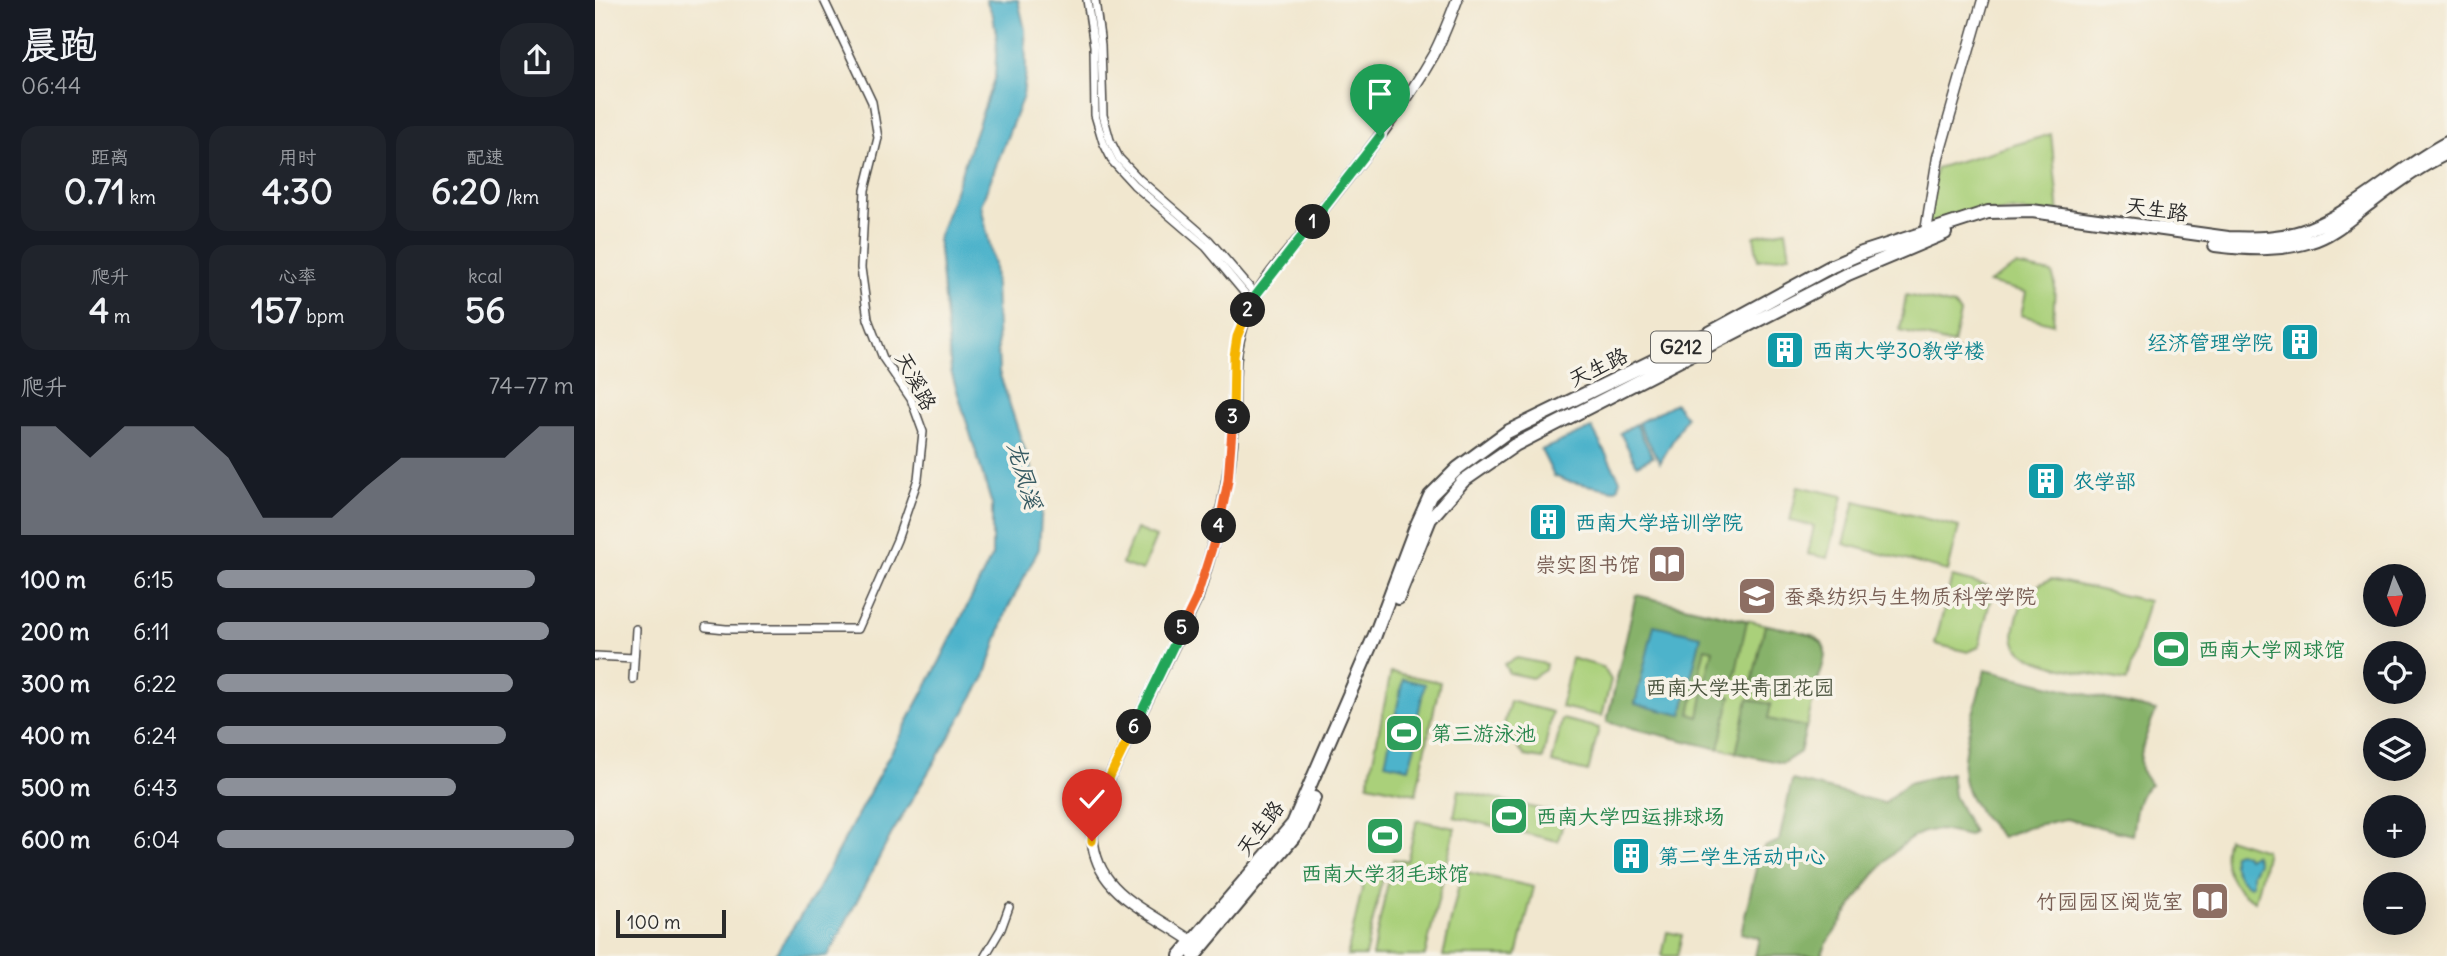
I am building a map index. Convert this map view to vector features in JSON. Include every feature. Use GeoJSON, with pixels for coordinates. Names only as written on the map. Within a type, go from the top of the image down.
{"type":"FeatureCollection","features":[{"type":"Feature","properties":{"kind":"highway","name":"天生路"},"geometry":{"type":"LineString","coordinates":[[1195,948],[1293,824],[1375,635],[1430,496],[1458,468],[1507,432],[1704,336],[1832,266],[1926,231],[1988,212],[2008,210],[2228,238],[2261,239],[2284,236],[2309,229],[2333,216],[2447,143]]}},
{"type":"Feature","properties":{"kind":"highway","name":"天生路"},"geometry":{"type":"LineString","coordinates":[[1180,956],[1195,948],[1301,827],[1430,519],[1463,481],[1515,444],[1848,274],[1972,223],[2008,218],[2033,219],[2227,246],[2259,249],[2286,247],[2314,241],[2332,231],[2372,200],[2447,153]]}},
{"type":"Feature","properties":{"kind":"street","name":"天溪路"},"geometry":{"type":"LineString","coordinates":[[706,626],[726,629],[858,629],[897,540],[918,479],[923,432],[911,399],[883,358],[868,319],[861,268],[865,190],[878,138],[872,102],[824,0]]}},
{"type":"Feature","properties":{"kind":"street"},"geometry":{"type":"LineString","coordinates":[[1087,0],[1094,46],[1095,115],[1103,142],[1113,162],[1134,185],[1206,247],[1254,299]]}},
{"type":"Feature","properties":{"kind":"street"},"geometry":{"type":"LineString","coordinates":[[1095,0],[1101,45],[1103,115],[1109,140],[1119,158],[1139,179],[1209,240],[1254,299]]}},
{"type":"Feature","properties":{"kind":"street"},"geometry":{"type":"LineString","coordinates":[[1195,948],[1117,892],[1108,881],[1097,862],[1092,841],[1094,809],[1196,599],[1207,566],[1228,481],[1233,439],[1235,347],[1254,299],[1405,100],[1435,52],[1457,0]]}},
{"type":"Feature","properties":{"kind":"street"},"geometry":{"type":"LineString","coordinates":[[1926,231],[1938,157],[1983,0]]}},
{"type":"Feature","properties":{"kind":"street"},"geometry":{"type":"LineString","coordinates":[[1952,344],[1963,345]]}},
{"type":"Feature","properties":{"kind":"street"},"geometry":{"type":"LineString","coordinates":[[633,679],[636,629]]}},
{"type":"Feature","properties":{"kind":"street"},"geometry":{"type":"LineString","coordinates":[[595,656],[634,658]]}},
{"type":"Feature","properties":{"kind":"street"},"geometry":{"type":"LineString","coordinates":[[985,956],[1001,929],[1009,907]]}},
{"type":"Feature","properties":{"kind":"green space"},"geometry":{"type":"Polygon","coordinates":[[[2051,134],[2059,215],[2008,210],[1926,231],[1936,168],[2051,134]]]}},
{"type":"Feature","properties":{"kind":"green space"},"geometry":{"type":"Polygon","coordinates":[[[1786,230],[1790,255],[1758,260],[1754,236],[1786,230]]]}},
{"type":"Feature","properties":{"kind":"green space"},"geometry":{"type":"Polygon","coordinates":[[[2016,266],[2052,273],[2055,283],[2053,324],[2021,315],[2026,292],[1988,283],[2016,266]]]}},
{"type":"Feature","properties":{"kind":"green space"},"geometry":{"type":"Polygon","coordinates":[[[1906,295],[1954,306],[1960,313],[1953,344],[1900,331],[1906,295]]]}},
{"type":"Feature","properties":{"kind":"green space"},"geometry":{"type":"Polygon","coordinates":[[[1798,486],[1843,496],[1828,558],[1808,554],[1814,526],[1790,521],[1798,486]]]}},
{"type":"Feature","properties":{"kind":"green space"},"geometry":{"type":"Polygon","coordinates":[[[1855,501],[1959,527],[1948,571],[1844,544],[1855,501]]]}},
{"type":"Feature","properties":{"kind":"green space"},"geometry":{"type":"Polygon","coordinates":[[[1136,529],[1156,537],[1142,571],[1122,564],[1136,529]]]}},
{"type":"Feature","properties":{"kind":"green space"},"geometry":{"type":"Polygon","coordinates":[[[1952,577],[1988,586],[1992,593],[1979,647],[1968,652],[1935,644],[1952,577]]]}},
{"type":"Feature","properties":{"kind":"green space"},"geometry":{"type":"Polygon","coordinates":[[[2051,579],[2148,601],[2127,681],[2053,665],[2026,655],[2019,649],[2014,634],[2022,604],[2033,589],[2051,579]]]}},
{"type":"Feature","properties":{"kind":"green space","name":"西南大学共青团花园"},"geometry":{"type":"Polygon","coordinates":[[[1636,595],[1812,635],[1822,642],[1825,653],[1800,752],[1783,763],[1607,722],[1636,595]]]}},
{"type":"Feature","properties":{"kind":"green space"},"geometry":{"type":"Polygon","coordinates":[[[1636,595],[1747,621],[1732,690],[1705,683],[1713,650],[1705,648],[1690,714],[1699,717],[1704,690],[1731,696],[1719,749],[1607,722],[1636,595]],[[1640,684],[1635,703],[1682,715],[1640,684]]]}},
{"type":"Feature","properties":{"kind":"green space"},"geometry":{"type":"Polygon","coordinates":[[[1765,625],[1810,635],[1823,646],[1824,662],[1814,691],[1778,683],[1774,696],[1750,691],[1765,625]]]}},
{"type":"Feature","properties":{"kind":"green space"},"geometry":{"type":"Polygon","coordinates":[[[1517,658],[1546,664],[1545,670],[1532,678],[1509,673],[1504,664],[1517,658]]]}},
{"type":"Feature","properties":{"kind":"green space"},"geometry":{"type":"Polygon","coordinates":[[[1571,658],[1603,667],[1611,680],[1602,716],[1561,707],[1571,658]]]}},
{"type":"Feature","properties":{"kind":"green space"},"geometry":{"type":"Polygon","coordinates":[[[1985,670],[2156,711],[2140,762],[2141,769],[2151,785],[2139,800],[2132,835],[2066,819],[2027,827],[2002,837],[1990,824],[1969,795],[1963,767],[1970,724],[1985,670]]]}},
{"type":"Feature","properties":{"kind":"green space","name":"第三游泳池"},"geometry":{"type":"Polygon","coordinates":[[[1391,672],[1440,682],[1416,794],[1368,784],[1391,672]]]}},
{"type":"Feature","properties":{"kind":"green space"},"geometry":{"type":"Polygon","coordinates":[[[1748,699],[1771,704],[1768,719],[1806,727],[1800,752],[1783,763],[1736,753],[1748,699]]]}},
{"type":"Feature","properties":{"kind":"green space"},"geometry":{"type":"Polygon","coordinates":[[[1510,701],[1552,712],[1543,759],[1525,756],[1508,737],[1504,725],[1510,701]]]}},
{"type":"Feature","properties":{"kind":"green space"},"geometry":{"type":"Polygon","coordinates":[[[1562,719],[1599,728],[1588,772],[1552,763],[1562,719]]]}},
{"type":"Feature","properties":{"kind":"green space"},"geometry":{"type":"Polygon","coordinates":[[[1951,773],[1954,796],[1973,832],[1968,836],[1936,830],[1920,834],[1904,844],[1873,875],[1821,956],[1755,956],[1759,938],[1741,933],[1757,864],[1764,847],[1779,841],[1792,780],[1884,803],[1908,783],[1951,773]]]}},
{"type":"Feature","properties":{"kind":"green space","name":"西南大学四运排球场"},"geometry":{"type":"Polygon","coordinates":[[[1459,790],[1565,815],[1558,841],[1454,817],[1459,790]]]}},
{"type":"Feature","properties":{"kind":"green space"},"geometry":{"type":"Polygon","coordinates":[[[1417,820],[1455,828],[1425,956],[1372,956],[1393,859],[1407,861],[1417,820]]]}},
{"type":"Feature","properties":{"kind":"green space"},"geometry":{"type":"Polygon","coordinates":[[[2227,838],[2265,850],[2255,901],[2239,890],[2229,875],[2225,857],[2227,838]]]}},
{"type":"Feature","properties":{"kind":"green space"},"geometry":{"type":"Polygon","coordinates":[[[1366,871],[1383,875],[1365,956],[1347,956],[1366,871]]]}},
{"type":"Feature","properties":{"kind":"green space"},"geometry":{"type":"Polygon","coordinates":[[[1462,871],[1534,887],[1517,956],[1443,956],[1462,871]]]}},
{"type":"Feature","properties":{"kind":"green space"},"geometry":{"type":"Polygon","coordinates":[[[1667,932],[1682,935],[1677,956],[1662,956],[1667,932]]]}},
{"type":"Feature","properties":{"kind":"water","name":"龙凤溪"},"geometry":{"type":"Polygon","coordinates":[[[986,0],[1018,0],[1025,30],[1026,71],[1023,96],[981,205],[994,265],[999,372],[1042,502],[1039,549],[1007,610],[985,677],[891,835],[827,956],[774,956],[815,894],[940,661],[992,556],[992,505],[951,371],[938,239],[995,76],[997,39],[993,15],[986,0]]]}},
{"type":"Feature","properties":{"kind":"water"},"geometry":{"type":"Polygon","coordinates":[[[1675,403],[1686,417],[1660,463],[1638,423],[1675,403]]]}},
{"type":"Feature","properties":{"kind":"water"},"geometry":{"type":"Polygon","coordinates":[[[1636,424],[1653,457],[1637,465],[1620,433],[1636,424]]]}},
{"type":"Feature","properties":{"kind":"water"},"geometry":{"type":"Polygon","coordinates":[[[1592,428],[1620,480],[1619,487],[1614,490],[1566,481],[1554,476],[1541,450],[1592,428]]]}},
{"type":"Feature","properties":{"kind":"water"},"geometry":{"type":"Polygon","coordinates":[[[1654,625],[1701,636],[1682,715],[1635,704],[1654,625]]]}},
{"type":"Feature","properties":{"kind":"water"},"geometry":{"type":"Polygon","coordinates":[[[1403,679],[1425,684],[1413,737],[1392,732],[1403,679]]]}},
{"type":"Feature","properties":{"kind":"water"},"geometry":{"type":"Polygon","coordinates":[[[1391,735],[1416,741],[1409,768],[1385,763],[1391,735]]]}},
{"type":"Feature","properties":{"kind":"water"},"geometry":{"type":"Polygon","coordinates":[[[2233,854],[2245,854],[2247,858],[2254,854],[2258,862],[2252,873],[2252,885],[2245,883],[2234,868],[2233,854]]]}},
{"type":"Feature","properties":{"kind":"place","name":"经济管理学院"},"geometry":{"type":"Point","coordinates":[2300,342]}},
{"type":"Feature","properties":{"kind":"place","name":"西南大学30教学楼"},"geometry":{"type":"Point","coordinates":[1785,350]}},
{"type":"Feature","properties":{"kind":"place","name":"农学部"},"geometry":{"type":"Point","coordinates":[2046,481]}},
{"type":"Feature","properties":{"kind":"place","name":"西南大学培训学院"},"geometry":{"type":"Point","coordinates":[1548,522]}},
{"type":"Feature","properties":{"kind":"place","name":"崇实图书馆"},"geometry":{"type":"Point","coordinates":[1667,564]}},
{"type":"Feature","properties":{"kind":"place","name":"蚕桑纺织与生物质科学学院"},"geometry":{"type":"Point","coordinates":[1757,596]}},
{"type":"Feature","properties":{"kind":"place","name":"西南大学网球馆"},"geometry":{"type":"Point","coordinates":[2171,649]}},
{"type":"Feature","properties":{"kind":"place","name":"第三游泳池"},"geometry":{"type":"Point","coordinates":[1404,733]}},
{"type":"Feature","properties":{"kind":"place","name":"西南大学四运排球场"},"geometry":{"type":"Point","coordinates":[1509,816]}},
{"type":"Feature","properties":{"kind":"place","name":"西南大学羽毛球馆"},"geometry":{"type":"Point","coordinates":[1385,836]}},
{"type":"Feature","properties":{"kind":"place","name":"第二学生活动中心"},"geometry":{"type":"Point","coordinates":[1631,856]}},
{"type":"Feature","properties":{"kind":"place","name":"竹园园区阅览室"},"geometry":{"type":"Point","coordinates":[2210,901]}},
{"type":"Feature","properties":{"kind":"route"},"geometry":{"type":"LineString","coordinates":[[1092,841],[1094,809],[1196,599],[1218,529],[1233,439],[1233,376],[1237,337],[1256,295],[1380,136]]}}]}
